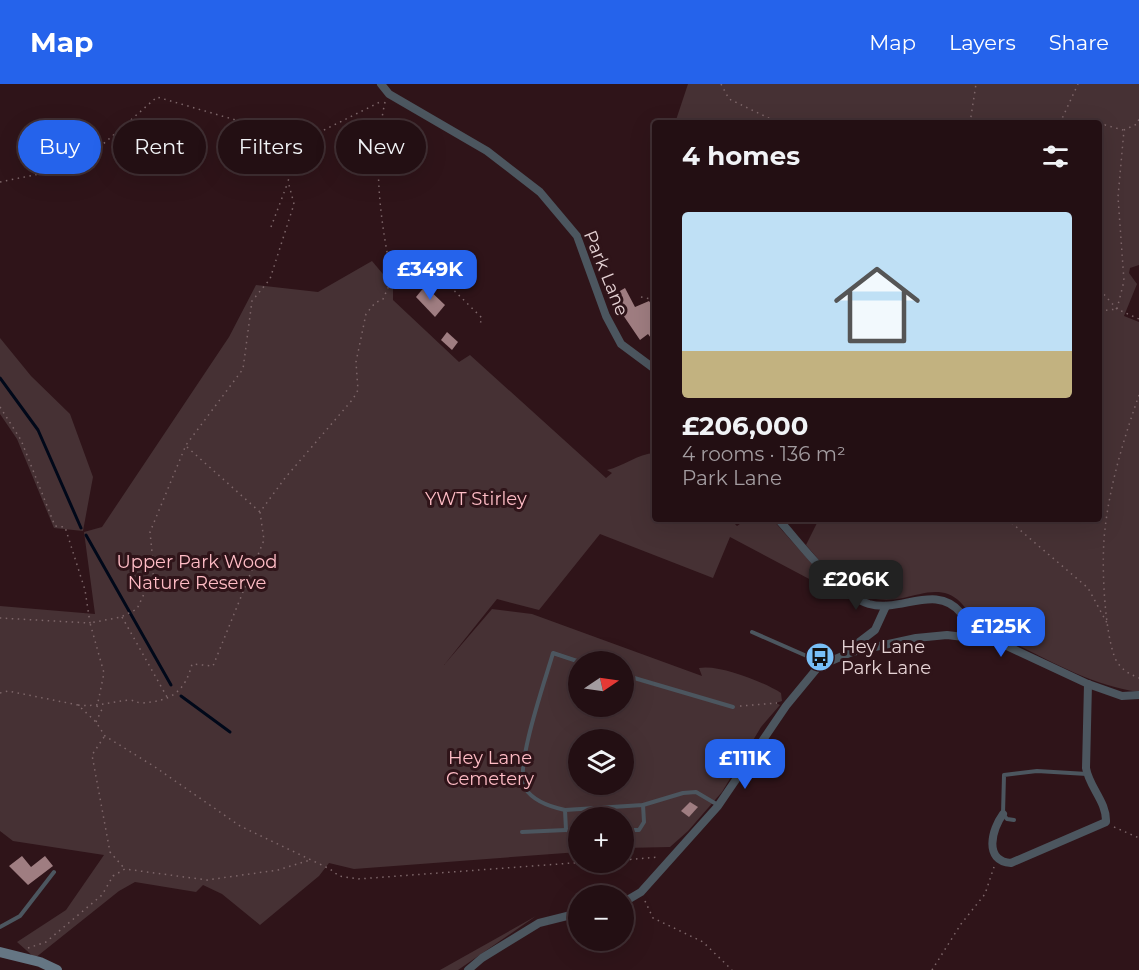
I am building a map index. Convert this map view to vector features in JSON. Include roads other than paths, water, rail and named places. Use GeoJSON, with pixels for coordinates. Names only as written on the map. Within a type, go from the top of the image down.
{"type":"FeatureCollection","features":[{"type":"Feature","properties":{"kind":"street","name":"Park Lane"},"geometry":{"type":"LineString","coordinates":[[381,84],[389,94],[487,151],[540,192],[577,236],[606,316],[621,344],[652,367]]}},
{"type":"Feature","properties":{"kind":"street"},"geometry":{"type":"LineString","coordinates":[[781,522],[847,591],[869,604],[886,606],[939,598],[954,605],[965,617],[972,638]]}},
{"type":"Feature","properties":{"kind":"street"},"geometry":{"type":"LineString","coordinates":[[852,652],[854,646],[875,630],[886,606]]}},
{"type":"Feature","properties":{"kind":"street"},"geometry":{"type":"LineString","coordinates":[[634,896],[641,892],[718,806],[786,706],[819,666],[852,652],[916,638],[947,635],[996,641],[1088,684],[1122,696],[1139,695]]}},
{"type":"Feature","properties":{"kind":"street"},"geometry":{"type":"LineString","coordinates":[[1003,814],[995,824],[992,849],[997,859],[1011,863],[1106,822],[1102,804],[1088,781],[1087,774],[1088,684]]}},
{"type":"Feature","properties":{"kind":"street"},"geometry":{"type":"LineString","coordinates":[[468,970],[482,958],[539,923],[568,916]]}},
{"type":"Feature","properties":{"kind":"street"},"geometry":{"type":"LineString","coordinates":[[0,952],[21,956],[57,970]]}},
{"type":"Feature","properties":{"kind":"lane"},"geometry":{"type":"LineString","coordinates":[[752,632],[809,657],[819,666]]}},
{"type":"Feature","properties":{"kind":"lane"},"geometry":{"type":"LineString","coordinates":[[568,658],[553,653],[521,766],[525,788],[546,806],[565,810],[643,806],[683,793],[696,792],[718,806]]}},
{"type":"Feature","properties":{"kind":"lane"},"geometry":{"type":"LineString","coordinates":[[634,678],[733,707]]}},
{"type":"Feature","properties":{"kind":"lane"},"geometry":{"type":"LineString","coordinates":[[1014,820],[1007,819],[1003,814],[1004,775],[1037,771],[1087,774]]}},
{"type":"Feature","properties":{"kind":"lane"},"geometry":{"type":"LineString","coordinates":[[634,830],[639,830],[644,822],[643,806]]}},
{"type":"Feature","properties":{"kind":"lane"},"geometry":{"type":"LineString","coordinates":[[522,832],[566,830],[565,810]]}},
{"type":"Feature","properties":{"kind":"lane"},"geometry":{"type":"LineString","coordinates":[[0,927],[20,916],[54,872]]}},
{"type":"Feature","properties":{"kind":"waterway"},"geometry":{"type":"LineString","coordinates":[[0,378],[38,430],[81,528]]}},
{"type":"Feature","properties":{"kind":"waterway"},"geometry":{"type":"LineString","coordinates":[[86,535],[171,685]]}},
{"type":"Feature","properties":{"kind":"waterway"},"geometry":{"type":"LineString","coordinates":[[181,696],[230,732]]}},
{"type":"Feature","properties":{"kind":"place","name":"Hey Lane Park Lane"},"geometry":{"type":"Point","coordinates":[820,657]}},
{"type":"Feature","properties":{"kind":"park label","name":"YWT Stirley"},"geometry":{"type":"Point","coordinates":[476,499]}},
{"type":"Feature","properties":{"kind":"park label","name":"Upper Park Wood Nature Reserve"},"geometry":{"type":"Point","coordinates":[197,572]}},
{"type":"Feature","properties":{"kind":"park label","name":"Hey Lane Cemetery"},"geometry":{"type":"Point","coordinates":[490,768]}}]}
